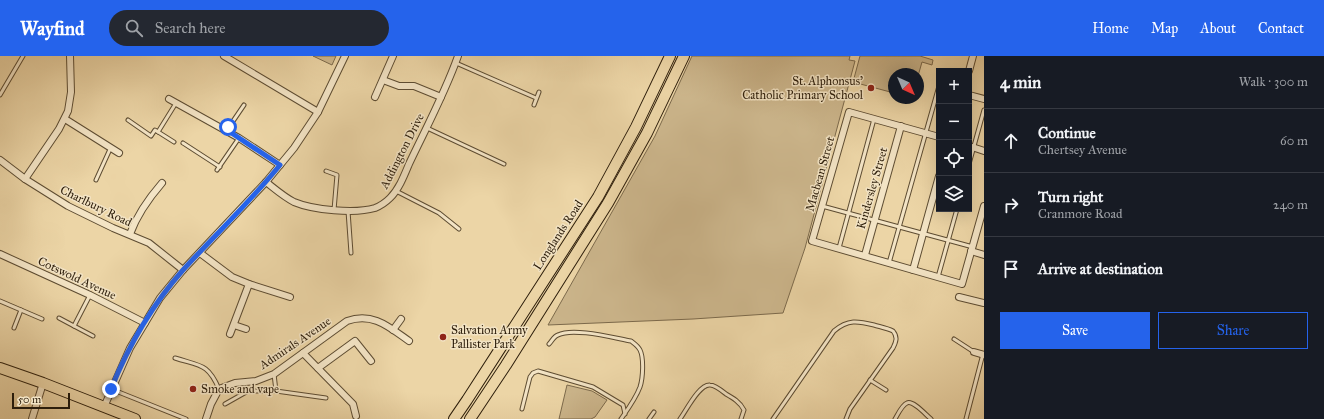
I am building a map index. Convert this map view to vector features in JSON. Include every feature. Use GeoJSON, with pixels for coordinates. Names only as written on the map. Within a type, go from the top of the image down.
{"type":"FeatureCollection","features":[{"type":"Feature","properties":{"kind":"main road","name":"Longlands Road"},"geometry":{"type":"LineString","coordinates":[[454,419],[598,197],[636,127],[670,56]]}},
{"type":"Feature","properties":{"kind":"main road","name":"Longlands Road"},"geometry":{"type":"LineString","coordinates":[[470,419],[506,365],[608,203],[647,133],[684,56]]}},
{"type":"Feature","properties":{"kind":"main road"},"geometry":{"type":"LineString","coordinates":[[0,368],[136,419]]}},
{"type":"Feature","properties":{"kind":"street"},"geometry":{"type":"LineString","coordinates":[[25,179],[65,119],[68,111],[71,92],[70,56]]}},
{"type":"Feature","properties":{"kind":"street"},"geometry":{"type":"LineString","coordinates":[[224,56],[318,112]]}},
{"type":"Feature","properties":{"kind":"street"},"geometry":{"type":"LineString","coordinates":[[104,407],[130,348],[160,298],[183,270],[266,182],[294,148],[318,112],[345,56]]}},
{"type":"Feature","properties":{"kind":"street"},"geometry":{"type":"LineString","coordinates":[[375,97],[393,56]]}},
{"type":"Feature","properties":{"kind":"street","name":"Addington Drive"},"geometry":{"type":"LineString","coordinates":[[266,182],[293,202],[313,207],[334,210],[367,210],[376,208],[385,202],[396,191],[427,128],[458,56]]}},
{"type":"Feature","properties":{"kind":"street"},"geometry":{"type":"LineString","coordinates":[[970,68],[973,56]]}},
{"type":"Feature","properties":{"kind":"street"},"geometry":{"type":"LineString","coordinates":[[383,80],[399,86],[414,86],[441,97]]}},
{"type":"Feature","properties":{"kind":"street"},"geometry":{"type":"LineString","coordinates":[[972,96],[984,99]]}},
{"type":"Feature","properties":{"kind":"street"},"geometry":{"type":"LineString","coordinates":[[169,99],[227,130],[280,165]]}},
{"type":"Feature","properties":{"kind":"street","name":"Macbean Street"},"geometry":{"type":"LineString","coordinates":[[839,248],[812,241],[849,112],[874,119]]}},
{"type":"Feature","properties":{"kind":"street"},"geometry":{"type":"LineString","coordinates":[[65,119],[119,153]]}},
{"type":"Feature","properties":{"kind":"street"},"geometry":{"type":"LineString","coordinates":[[874,119],[936,137]]}},
{"type":"Feature","properties":{"kind":"street","name":"Kindersley Street"},"geometry":{"type":"LineString","coordinates":[[864,255],[901,126]]}},
{"type":"Feature","properties":{"kind":"street"},"geometry":{"type":"LineString","coordinates":[[972,147],[984,151]]}},
{"type":"Feature","properties":{"kind":"street","name":"Charlbury Road"},"geometry":{"type":"LineString","coordinates":[[0,160],[25,179],[68,206],[113,228],[149,243],[183,270]]}},
{"type":"Feature","properties":{"kind":"street"},"geometry":{"type":"LineString","coordinates":[[130,234],[133,225],[162,183]]}},
{"type":"Feature","properties":{"kind":"street"},"geometry":{"type":"LineString","coordinates":[[913,270],[936,187]]}},
{"type":"Feature","properties":{"kind":"street"},"geometry":{"type":"LineString","coordinates":[[839,248],[962,284],[984,206]]}},
{"type":"Feature","properties":{"kind":"street"},"geometry":{"type":"LineString","coordinates":[[972,249],[984,254]]}},
{"type":"Feature","properties":{"kind":"street"},"geometry":{"type":"LineString","coordinates":[[200,253],[222,270],[249,284],[290,297]]}},
{"type":"Feature","properties":{"kind":"street","name":"Cotswold Avenue"},"geometry":{"type":"LineString","coordinates":[[0,254],[145,322]]}},
{"type":"Feature","properties":{"kind":"street"},"geometry":{"type":"LineString","coordinates":[[230,334],[249,284]]}},
{"type":"Feature","properties":{"kind":"street"},"geometry":{"type":"LineString","coordinates":[[959,297],[984,303]]}},
{"type":"Feature","properties":{"kind":"street","name":"Admirals Avenue"},"geometry":{"type":"LineString","coordinates":[[219,389],[235,383],[256,381],[274,374],[347,322],[356,318],[371,318],[410,341]]}},
{"type":"Feature","properties":{"kind":"street"},"geometry":{"type":"LineString","coordinates":[[393,330],[400,319]]}},
{"type":"Feature","properties":{"kind":"street"},"geometry":{"type":"LineString","coordinates":[[234,325],[246,330]]}},
{"type":"Feature","properties":{"kind":"street"},"geometry":{"type":"LineString","coordinates":[[318,368],[355,341],[371,362]]}},
{"type":"Feature","properties":{"kind":"street"},"geometry":{"type":"LineString","coordinates":[[974,352],[984,354]]}},
{"type":"Feature","properties":{"kind":"street"},"geometry":{"type":"LineString","coordinates":[[303,353],[353,404],[356,416]]}},
{"type":"Feature","properties":{"kind":"street"},"geometry":{"type":"LineString","coordinates":[[32,419],[43,383]]}},
{"type":"Feature","properties":{"kind":"street"},"geometry":{"type":"LineString","coordinates":[[206,419],[211,404],[219,389]]}},
{"type":"Feature","properties":{"kind":"lane"},"geometry":{"type":"LineString","coordinates":[[0,95],[23,56]]}},
{"type":"Feature","properties":{"kind":"lane"},"geometry":{"type":"LineString","coordinates":[[456,63],[536,98]]}},
{"type":"Feature","properties":{"kind":"lane"},"geometry":{"type":"LineString","coordinates":[[534,105],[539,92]]}},
{"type":"Feature","properties":{"kind":"lane"},"geometry":{"type":"LineString","coordinates":[[889,263],[936,96]]}},
{"type":"Feature","properties":{"kind":"lane"},"geometry":{"type":"LineString","coordinates":[[158,132],[176,103]]}},
{"type":"Feature","properties":{"kind":"lane"},"geometry":{"type":"LineString","coordinates":[[227,130],[244,105]]}},
{"type":"Feature","properties":{"kind":"lane"},"geometry":{"type":"LineString","coordinates":[[972,144],[984,110]]}},
{"type":"Feature","properties":{"kind":"lane"},"geometry":{"type":"LineString","coordinates":[[839,248],[874,119]]}},
{"type":"Feature","properties":{"kind":"lane"},"geometry":{"type":"LineString","coordinates":[[128,120],[151,136],[155,130],[174,142]]}},
{"type":"Feature","properties":{"kind":"lane"},"geometry":{"type":"LineString","coordinates":[[427,128],[504,164]]}},
{"type":"Feature","properties":{"kind":"lane"},"geometry":{"type":"LineString","coordinates":[[183,143],[218,169],[239,138]]}},
{"type":"Feature","properties":{"kind":"lane"},"geometry":{"type":"LineString","coordinates":[[96,180],[111,147]]}},
{"type":"Feature","properties":{"kind":"lane"},"geometry":{"type":"LineString","coordinates":[[326,171],[337,175],[334,210]]}},
{"type":"Feature","properties":{"kind":"lane"},"geometry":{"type":"LineString","coordinates":[[396,191],[439,213],[459,229]]}},
{"type":"Feature","properties":{"kind":"lane"},"geometry":{"type":"LineString","coordinates":[[822,206],[948,240],[972,249]]}},
{"type":"Feature","properties":{"kind":"lane"},"geometry":{"type":"LineString","coordinates":[[348,210],[351,253]]}},
{"type":"Feature","properties":{"kind":"lane"},"geometry":{"type":"LineString","coordinates":[[938,277],[956,212]]}},
{"type":"Feature","properties":{"kind":"lane"},"geometry":{"type":"LineString","coordinates":[[74,326],[90,295]]}},
{"type":"Feature","properties":{"kind":"lane"},"geometry":{"type":"LineString","coordinates":[[0,301],[42,319]]}},
{"type":"Feature","properties":{"kind":"lane"},"geometry":{"type":"LineString","coordinates":[[14,328],[21,310]]}},
{"type":"Feature","properties":{"kind":"lane"},"geometry":{"type":"LineString","coordinates":[[59,318],[93,336]]}},
{"type":"Feature","properties":{"kind":"lane"},"geometry":{"type":"LineString","coordinates":[[773,419],[834,331],[839,327],[854,321],[888,328],[893,331],[896,336],[893,348],[846,417]]}},
{"type":"Feature","properties":{"kind":"lane"},"geometry":{"type":"LineString","coordinates":[[549,344],[557,335],[581,332],[631,341],[636,345],[640,350],[642,379],[637,394],[621,419]]}},
{"type":"Feature","properties":{"kind":"lane"},"geometry":{"type":"LineString","coordinates":[[954,339],[974,352]]}},
{"type":"Feature","properties":{"kind":"lane"},"geometry":{"type":"LineString","coordinates":[[966,419],[984,354]]}},
{"type":"Feature","properties":{"kind":"lane"},"geometry":{"type":"LineString","coordinates":[[175,358],[205,367],[211,373],[219,389]]}},
{"type":"Feature","properties":{"kind":"lane"},"geometry":{"type":"LineString","coordinates":[[522,409],[530,377],[538,370],[593,386],[622,404],[625,414]]}},
{"type":"Feature","properties":{"kind":"lane"},"geometry":{"type":"LineString","coordinates":[[274,374],[276,391]]}},
{"type":"Feature","properties":{"kind":"lane"},"geometry":{"type":"LineString","coordinates":[[870,380],[886,390]]}},
{"type":"Feature","properties":{"kind":"lane"},"geometry":{"type":"LineString","coordinates":[[680,419],[701,388],[710,385],[715,386],[739,402],[744,410],[741,419]]}},
{"type":"Feature","properties":{"kind":"lane"},"geometry":{"type":"LineString","coordinates":[[111,389],[186,419]]}},
{"type":"Feature","properties":{"kind":"lane"},"geometry":{"type":"LineString","coordinates":[[225,404],[248,391],[276,391],[326,398]]}},
{"type":"Feature","properties":{"kind":"lane"},"geometry":{"type":"LineString","coordinates":[[895,419],[906,404],[910,402],[931,419]]}},
{"type":"Feature","properties":{"kind":"lane"},"geometry":{"type":"LineString","coordinates":[[649,419],[654,412]]}},
{"type":"Feature","properties":{"kind":"shaded area"},"geometry":{"type":"Polygon","coordinates":[[[313,56],[336,56],[332,65],[313,56]]]}},
{"type":"Feature","properties":{"kind":"shaded area"},"geometry":{"type":"Polygon","coordinates":[[[692,56],[850,56],[849,60],[855,61],[805,248],[783,313],[693,319],[548,325],[655,136],[692,56]]]}},
{"type":"Feature","properties":{"kind":"shaded area"},"geometry":{"type":"Polygon","coordinates":[[[860,56],[920,56],[933,60],[932,65],[922,62],[920,68],[888,68],[888,91],[853,82],[860,56]]]}},
{"type":"Feature","properties":{"kind":"shaded area"},"geometry":{"type":"Polygon","coordinates":[[[567,385],[592,391],[607,400],[595,417],[591,419],[559,419],[567,385]]]}},
{"type":"Feature","properties":{"kind":"place","name":"St. Alphonsus' Catholic Primary School"},"geometry":{"type":"Point","coordinates":[871,88]}},
{"type":"Feature","properties":{"kind":"place","name":"Salvation Army Pallister Park"},"geometry":{"type":"Point","coordinates":[443,337]}},
{"type":"Feature","properties":{"kind":"place","name":"Smoke and vape"},"geometry":{"type":"Point","coordinates":[193,389]}},
{"type":"Feature","properties":{"kind":"route"},"geometry":{"type":"LineString","coordinates":[[111,389],[130,348],[160,298],[183,270],[266,182],[280,165],[227,130],[228,127]]}}]}
